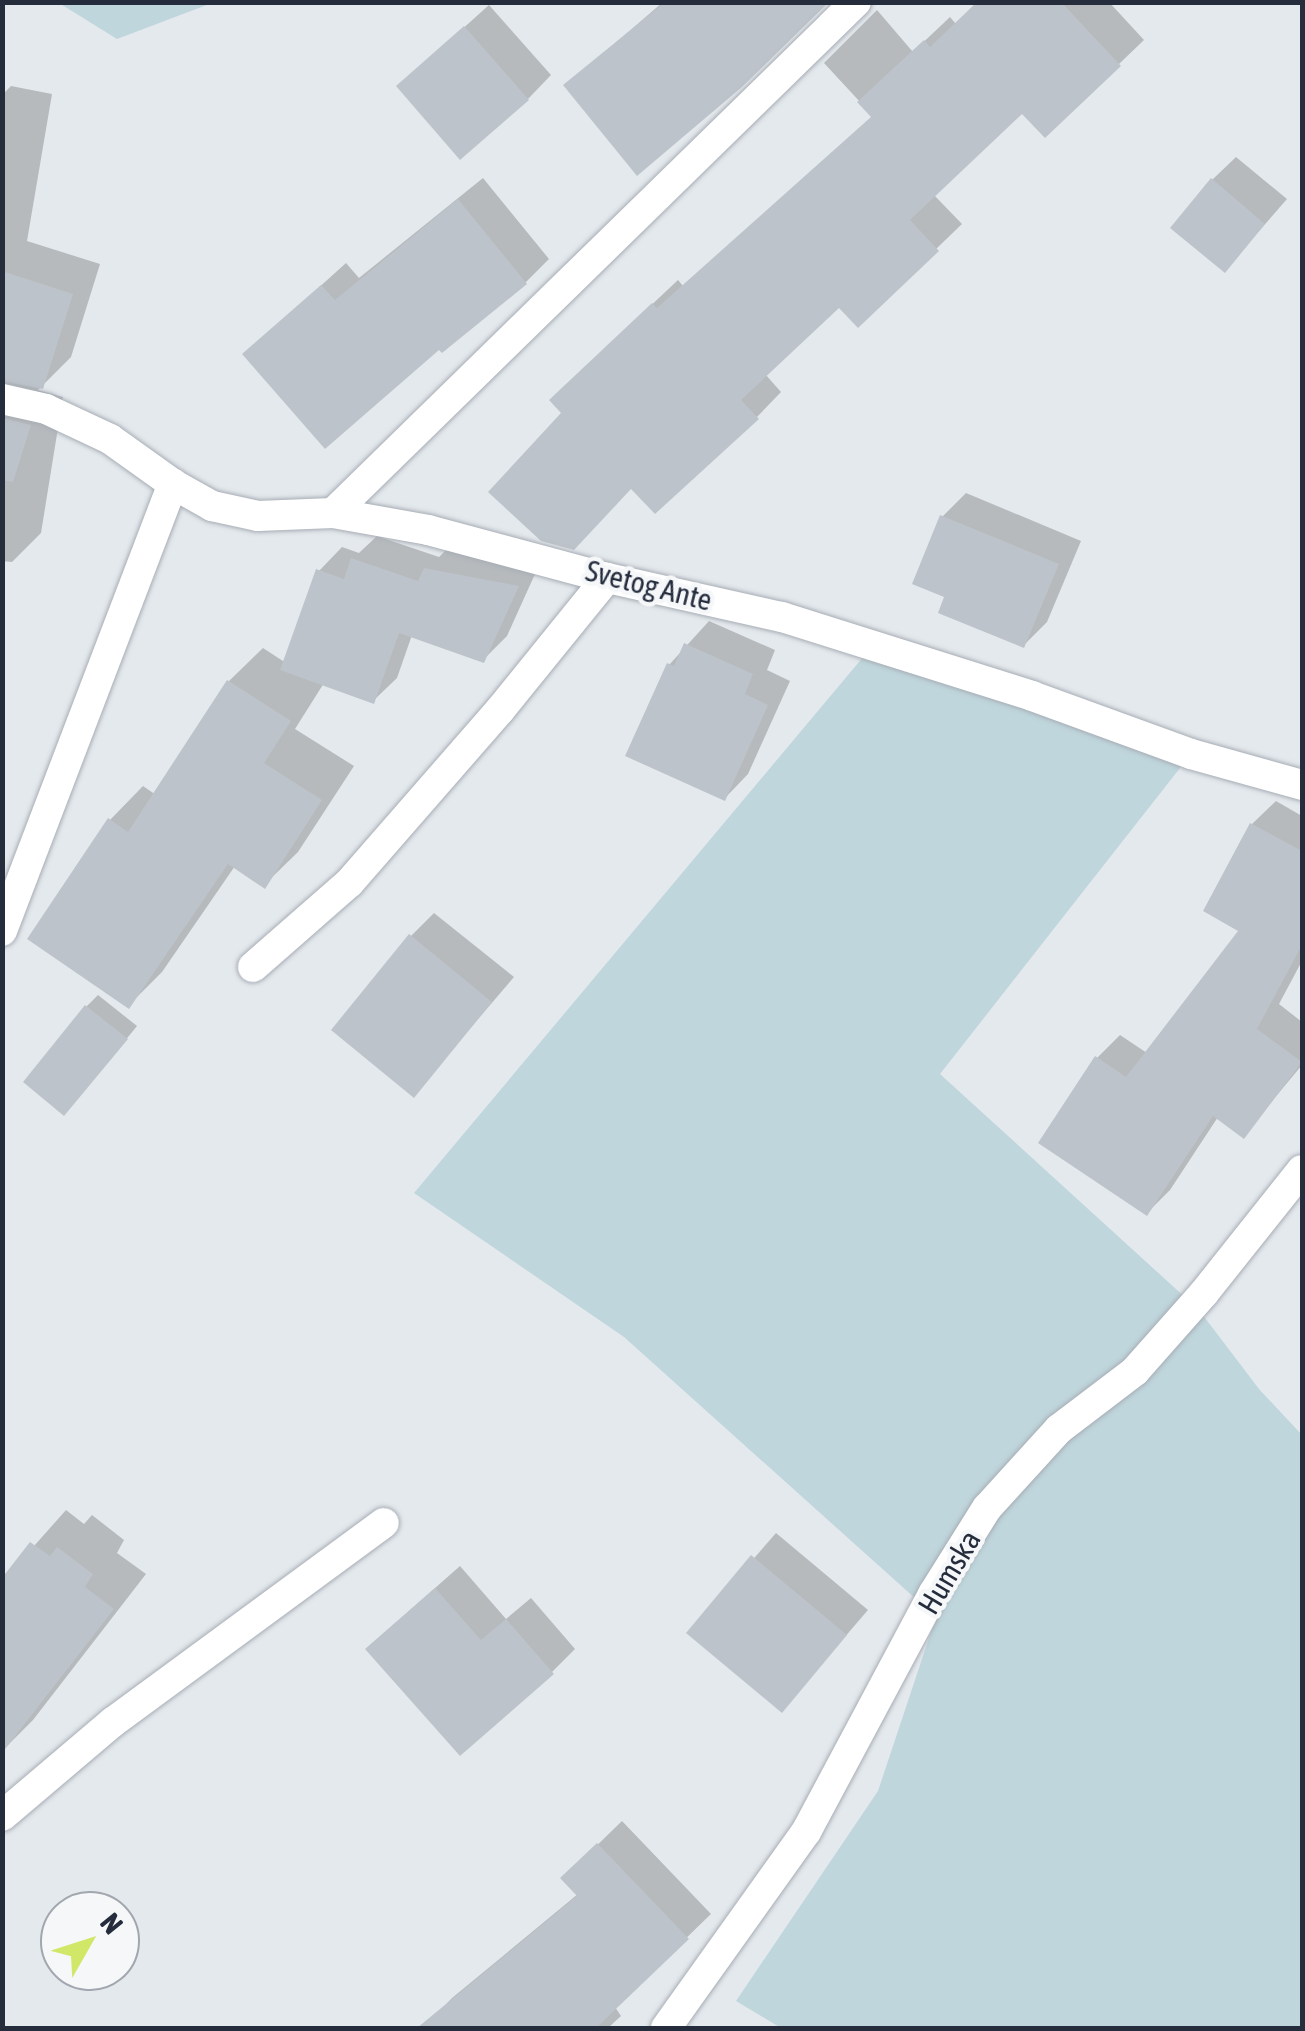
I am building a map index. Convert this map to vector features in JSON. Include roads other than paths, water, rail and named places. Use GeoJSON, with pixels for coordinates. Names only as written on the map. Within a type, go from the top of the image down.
{"type":"FeatureCollection","features":[{"type":"Feature","properties":{"kind":"street"},"geometry":{"type":"LineString","coordinates":[[333,512],[856,2]]}},
{"type":"Feature","properties":{"kind":"street","name":"Svetog Ante"},"geometry":{"type":"LineString","coordinates":[[2,399],[46,409],[110,439],[173,484],[212,506],[258,516],[333,512],[447,534],[606,578],[782,617],[874,644],[1192,754],[1302,785]]}},
{"type":"Feature","properties":{"kind":"street"},"geometry":{"type":"LineString","coordinates":[[2,931],[173,484]]}},
{"type":"Feature","properties":{"kind":"street"},"geometry":{"type":"LineString","coordinates":[[254,968],[350,883],[500,710],[606,578]]}},
{"type":"Feature","properties":{"kind":"street","name":"Humska"},"geometry":{"type":"LineString","coordinates":[[666,2028],[806,1832],[933,1594],[987,1508],[1059,1429],[1135,1370],[1204,1294],[1302,1170]]}},
{"type":"Feature","properties":{"kind":"street"},"geometry":{"type":"LineString","coordinates":[[2,1816],[113,1722],[384,1523]]}}]}
